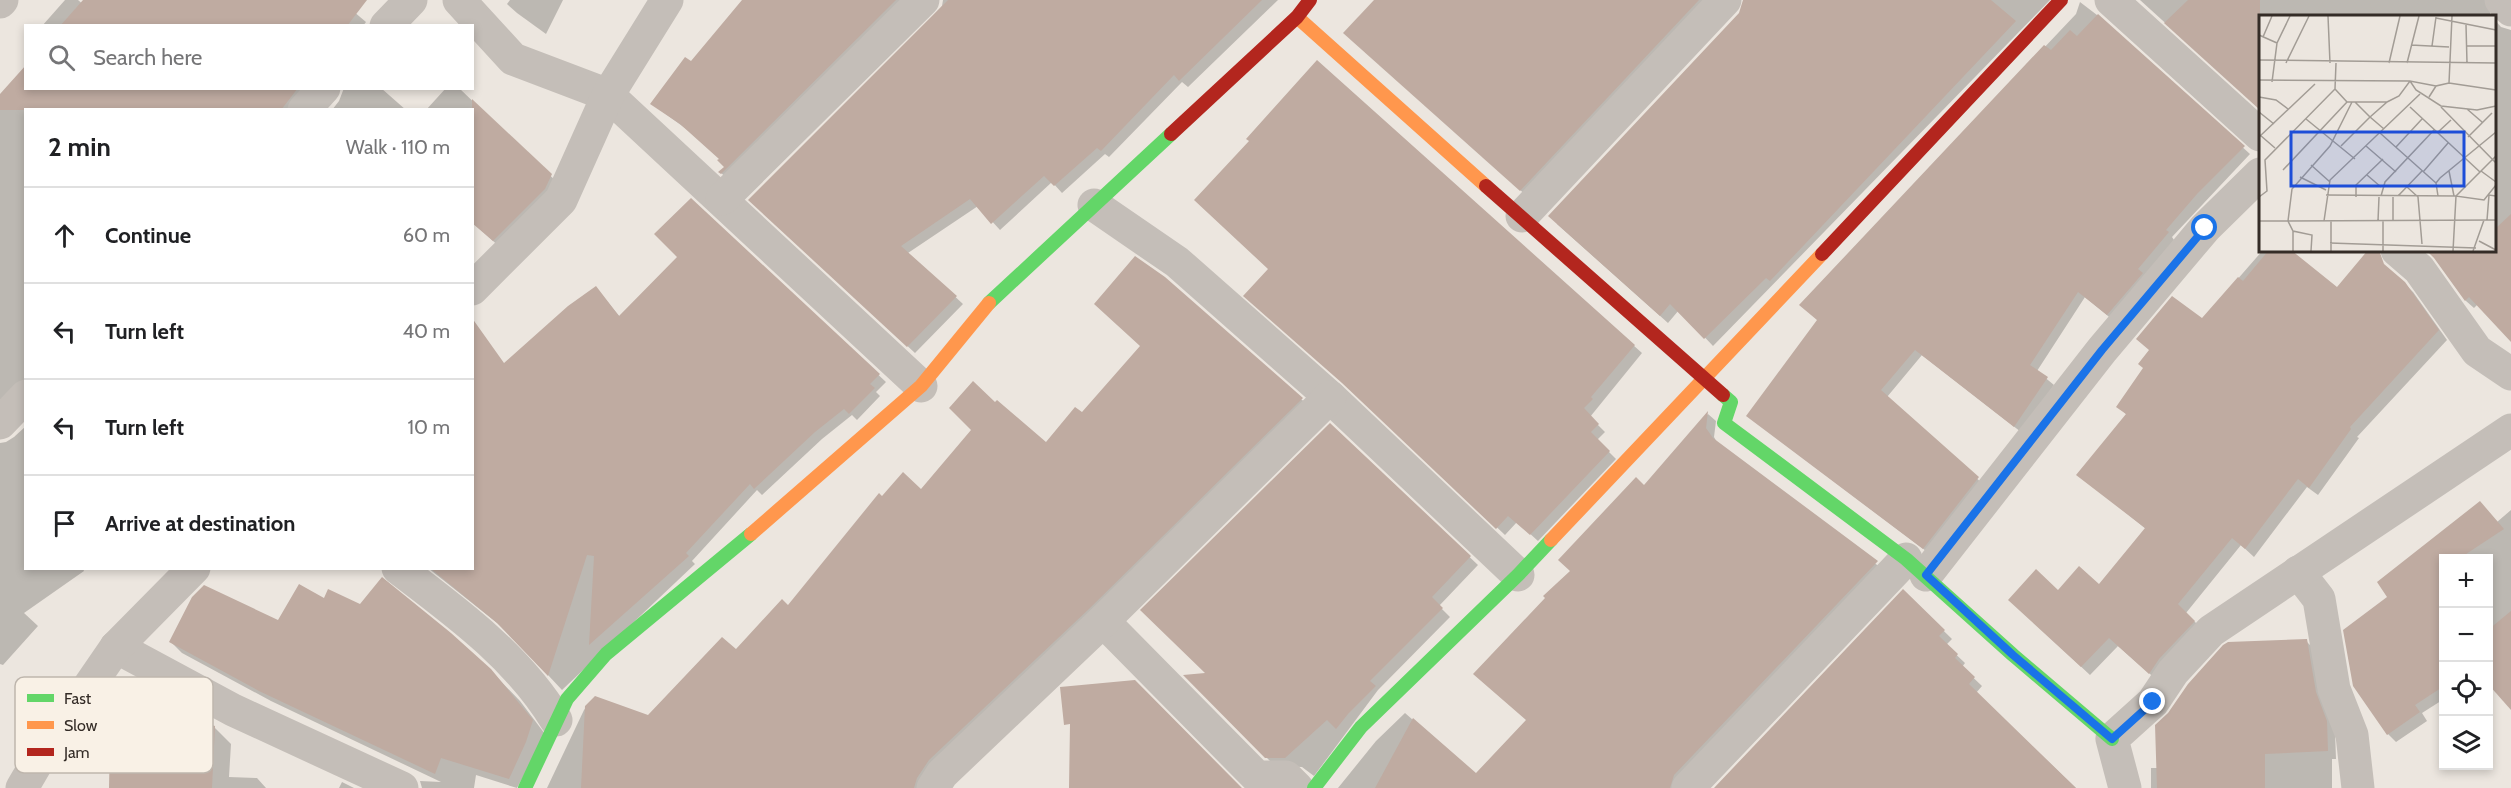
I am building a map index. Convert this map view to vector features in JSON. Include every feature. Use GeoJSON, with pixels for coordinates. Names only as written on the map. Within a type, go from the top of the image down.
{"type":"FeatureCollection","features":[{"type":"Feature","properties":{"kind":"street"},"geometry":{"type":"LineString","coordinates":[[388,24],[411,0]]}},
{"type":"Feature","properties":{"kind":"street"},"geometry":{"type":"LineString","coordinates":[[459,0],[513,59],[609,95],[921,386]]}},
{"type":"Feature","properties":{"kind":"street"},"geometry":{"type":"LineString","coordinates":[[474,287],[561,200],[609,95],[667,0]]}},
{"type":"Feature","properties":{"kind":"street"},"geometry":{"type":"LineString","coordinates":[[722,199],[923,0]]}},
{"type":"Feature","properties":{"kind":"street"},"geometry":{"type":"LineString","coordinates":[[525,788],[567,699],[606,654],[814,482],[921,386],[982,309],[1297,17],[1310,0]]}},
{"type":"Feature","properties":{"kind":"street"},"geometry":{"type":"LineString","coordinates":[[1522,216],[1725,0]]}},
{"type":"Feature","properties":{"kind":"street"},"geometry":{"type":"LineString","coordinates":[[1314,788],[1361,727],[1518,576],[2061,0]]}},
{"type":"Feature","properties":{"kind":"street"},"geometry":{"type":"LineString","coordinates":[[2501,0],[2511,10]]}},
{"type":"Feature","properties":{"kind":"street"},"geometry":{"type":"LineString","coordinates":[[2129,6],[2259,134]]}},
{"type":"Feature","properties":{"kind":"street"},"geometry":{"type":"LineString","coordinates":[[1297,17],[1704,381],[1731,402],[1724,423],[1916,567],[2013,655],[2112,739],[2125,788]]}},
{"type":"Feature","properties":{"kind":"street"},"geometry":{"type":"LineString","coordinates":[[305,108],[322,90]]}},
{"type":"Feature","properties":{"kind":"street"},"geometry":{"type":"LineString","coordinates":[[1688,788],[1916,567],[2205,228],[2259,175]]}},
{"type":"Feature","properties":{"kind":"street"},"geometry":{"type":"LineString","coordinates":[[1094,205],[1177,262],[1330,397],[1518,576]]}},
{"type":"Feature","properties":{"kind":"street"},"geometry":{"type":"LineString","coordinates":[[2399,252],[2419,269],[2477,351],[2511,374]]}},
{"type":"Feature","properties":{"kind":"street"},"geometry":{"type":"LineString","coordinates":[[933,788],[942,774],[1103,621],[1330,397]]}},
{"type":"Feature","properties":{"kind":"street"},"geometry":{"type":"LineString","coordinates":[[0,423],[24,398]]}},
{"type":"Feature","properties":{"kind":"street"},"geometry":{"type":"LineString","coordinates":[[2112,739],[2153,702],[2173,672],[2211,631],[2511,430]]}},
{"type":"Feature","properties":{"kind":"street"},"geometry":{"type":"LineString","coordinates":[[95,677],[116,647],[192,570]]}},
{"type":"Feature","properties":{"kind":"street"},"geometry":{"type":"LineString","coordinates":[[401,570],[468,621],[541,696],[556,720]]}},
{"type":"Feature","properties":{"kind":"street"},"geometry":{"type":"LineString","coordinates":[[2298,572],[2319,599],[2334,689],[2352,735],[2358,788]]}},
{"type":"Feature","properties":{"kind":"street"},"geometry":{"type":"LineString","coordinates":[[1103,621],[1257,777],[1286,777],[1297,788]]}},
{"type":"Feature","properties":{"kind":"street"},"geometry":{"type":"LineString","coordinates":[[116,647],[172,677]]}},
{"type":"Feature","properties":{"kind":"street"},"geometry":{"type":"LineString","coordinates":[[213,699],[402,788]]}},
{"type":"Feature","properties":{"kind":"street"},"geometry":{"type":"LineString","coordinates":[[22,788],[31,773]]}},
{"type":"Feature","properties":{"kind":"building"},"geometry":{"type":"Polygon","coordinates":[[[83,0],[367,0],[349,24],[62,24],[83,0]]]}},
{"type":"Feature","properties":{"kind":"building"},"geometry":{"type":"Polygon","coordinates":[[[742,0],[896,0],[721,174],[718,172],[724,167],[717,160],[719,159],[680,124],[650,104],[685,57],[691,61],[742,0]]]}},
{"type":"Feature","properties":{"kind":"building"},"geometry":{"type":"Polygon","coordinates":[[[948,0],[1262,0],[1179,81],[1174,75],[1101,151],[1097,148],[1054,186],[1044,176],[991,224],[970,199],[901,246],[957,296],[907,347],[748,200],[948,0]]]}},
{"type":"Feature","properties":{"kind":"building"},"geometry":{"type":"Polygon","coordinates":[[[1374,0],[1699,0],[1520,191],[1343,33],[1374,0]]]}},
{"type":"Feature","properties":{"kind":"building"},"geometry":{"type":"Polygon","coordinates":[[[1743,0],[1991,0],[2016,21],[1770,281],[1766,278],[1704,339],[1670,304],[1660,316],[1548,216],[1739,13],[1743,0]]]}},
{"type":"Feature","properties":{"kind":"building"},"geometry":{"type":"Polygon","coordinates":[[[2188,0],[2260,0],[2259,109],[2164,23],[2188,0]]]}},
{"type":"Feature","properties":{"kind":"building"},"geometry":{"type":"Polygon","coordinates":[[[2098,14],[2245,146],[2197,194],[2166,230],[2169,232],[2138,269],[2143,273],[2107,315],[2078,292],[2030,365],[2048,377],[2014,427],[1915,350],[1881,390],[1979,477],[1923,549],[1746,416],[1817,320],[1799,305],[2044,45],[2051,50],[2070,30],[2077,36],[2098,14]]]}},
{"type":"Feature","properties":{"kind":"building"},"geometry":{"type":"Polygon","coordinates":[[[1317,60],[1635,345],[1584,408],[1599,424],[1591,432],[1610,451],[1530,535],[1508,516],[1496,529],[1342,383],[1243,296],[1268,269],[1194,200],[1249,141],[1246,139],[1317,60]]]}},
{"type":"Feature","properties":{"kind":"building"},"geometry":{"type":"Polygon","coordinates":[[[24,67],[24,90],[296,90],[283,108],[24,108],[24,110],[0,110],[0,94],[24,67]]]}},
{"type":"Feature","properties":{"kind":"building"},"geometry":{"type":"Polygon","coordinates":[[[472,99],[552,174],[545,189],[493,241],[474,225],[474,108],[472,108],[472,99]]]}},
{"type":"Feature","properties":{"kind":"building"},"geometry":{"type":"Polygon","coordinates":[[[691,198],[880,374],[870,384],[875,388],[849,414],[844,409],[815,432],[754,489],[750,484],[686,553],[689,556],[589,645],[594,556],[587,555],[548,676],[497,623],[432,570],[474,570],[474,321],[504,363],[568,306],[596,286],[619,316],[677,257],[654,234],[691,198]]]}},
{"type":"Feature","properties":{"kind":"building"},"geometry":{"type":"Polygon","coordinates":[[[2511,214],[2511,342],[2469,297],[2465,301],[2428,252],[2496,252],[2496,228],[2511,214]]]}},
{"type":"Feature","properties":{"kind":"building"},"geometry":{"type":"Polygon","coordinates":[[[2267,252],[2293,252],[2337,287],[2366,252],[2380,252],[2384,264],[2405,282],[2439,330],[2350,427],[2351,429],[2309,488],[2298,479],[2245,549],[2232,538],[2178,604],[2195,621],[2159,659],[2149,674],[2109,638],[2081,667],[2008,600],[2036,569],[2058,590],[2079,566],[2099,584],[2145,528],[2076,475],[2126,414],[2116,407],[2143,368],[2138,364],[2149,350],[2136,339],[2172,296],[2202,318],[2238,277],[2243,281],[2267,252]]]}},
{"type":"Feature","properties":{"kind":"building"},"geometry":{"type":"Polygon","coordinates":[[[1135,256],[1165,277],[1303,398],[1090,608],[929,760],[917,778],[914,788],[581,788],[585,706],[595,696],[648,715],[722,637],[736,649],[782,599],[788,605],[879,493],[882,496],[903,472],[921,489],[971,430],[949,408],[973,381],[995,402],[997,400],[1046,442],[1075,407],[1082,412],[1140,346],[1094,304],[1135,256]]]}},
{"type":"Feature","properties":{"kind":"building"},"geometry":{"type":"Polygon","coordinates":[[[1708,411],[1706,428],[1713,438],[1878,561],[1674,775],[1670,788],[1375,788],[1413,718],[1476,773],[1526,720],[1473,674],[1545,598],[1543,596],[1570,571],[1558,560],[1636,477],[1644,485],[1708,411]]]}},
{"type":"Feature","properties":{"kind":"building"},"geometry":{"type":"Polygon","coordinates":[[[1330,423],[1471,556],[1432,597],[1443,608],[1370,681],[1376,686],[1336,729],[1327,720],[1285,758],[1265,758],[1183,675],[1205,673],[1140,610],[1330,423]]]}},
{"type":"Feature","properties":{"kind":"building"},"geometry":{"type":"Polygon","coordinates":[[[2480,501],[2504,529],[2466,554],[2439,554],[2439,689],[2415,705],[2420,712],[2387,735],[2353,686],[2343,630],[2387,597],[2377,582],[2480,501]]]}},
{"type":"Feature","properties":{"kind":"building"},"geometry":{"type":"Polygon","coordinates":[[[382,577],[491,669],[533,720],[526,742],[509,779],[441,758],[435,774],[259,691],[169,642],[192,597],[204,585],[278,620],[299,584],[324,598],[328,589],[360,604],[382,577]]]}},
{"type":"Feature","properties":{"kind":"building"},"geometry":{"type":"Polygon","coordinates":[[[1903,589],[1945,630],[1939,636],[1958,654],[1955,658],[1975,677],[1969,684],[2076,788],[1714,788],[1903,589]]]}},
{"type":"Feature","properties":{"kind":"building"},"geometry":{"type":"Polygon","coordinates":[[[2511,611],[2511,710],[2493,690],[2493,626],[2511,611]]]}},
{"type":"Feature","properties":{"kind":"building"},"geometry":{"type":"Polygon","coordinates":[[[2307,639],[2316,692],[2327,721],[2328,751],[2265,754],[2265,788],[2157,788],[2155,725],[2168,713],[2188,684],[2223,645],[2228,642],[2307,639]]]}},
{"type":"Feature","properties":{"kind":"building"},"geometry":{"type":"Polygon","coordinates":[[[1135,680],[1242,788],[1069,788],[1070,724],[1064,725],[1060,687],[1135,680]]]}},
{"type":"Feature","properties":{"kind":"building"},"geometry":{"type":"Polygon","coordinates":[[[213,725],[215,726],[213,767],[213,725]]]}},
{"type":"Feature","properties":{"kind":"building"},"geometry":{"type":"Polygon","coordinates":[[[109,773],[213,773],[212,788],[109,788],[109,773]]]}},
{"type":"Feature","properties":{"kind":"traffic: fast"},"geometry":{"type":"LineString","coordinates":[[989,303],[1171,134]]}},
{"type":"Feature","properties":{"kind":"traffic: fast"},"geometry":{"type":"LineString","coordinates":[[1723,395],[1731,402],[1724,423],[1906,559],[2013,655],[2112,739]]}},
{"type":"Feature","properties":{"kind":"traffic: fast"},"geometry":{"type":"LineString","coordinates":[[525,788],[567,699],[606,654],[751,534]]}},
{"type":"Feature","properties":{"kind":"traffic: fast"},"geometry":{"type":"LineString","coordinates":[[1314,788],[1361,727],[1551,540]]}},
{"type":"Feature","properties":{"kind":"traffic: slow"},"geometry":{"type":"LineString","coordinates":[[1297,17],[1486,186]]}},
{"type":"Feature","properties":{"kind":"traffic: slow"},"geometry":{"type":"LineString","coordinates":[[1551,540],[1822,254]]}},
{"type":"Feature","properties":{"kind":"traffic: slow"},"geometry":{"type":"LineString","coordinates":[[751,534],[921,386],[989,303]]}},
{"type":"Feature","properties":{"kind":"traffic: jam"},"geometry":{"type":"LineString","coordinates":[[1171,134],[1297,17],[1310,0]]}},
{"type":"Feature","properties":{"kind":"traffic: jam"},"geometry":{"type":"LineString","coordinates":[[1822,254],[2061,0]]}},
{"type":"Feature","properties":{"kind":"traffic: jam"},"geometry":{"type":"LineString","coordinates":[[1486,186],[1723,395]]}},
{"type":"Feature","properties":{"kind":"route"},"geometry":{"type":"LineString","coordinates":[[2153,702],[2112,739],[2013,655],[1926,575],[2102,350],[2205,228]]}}]}
